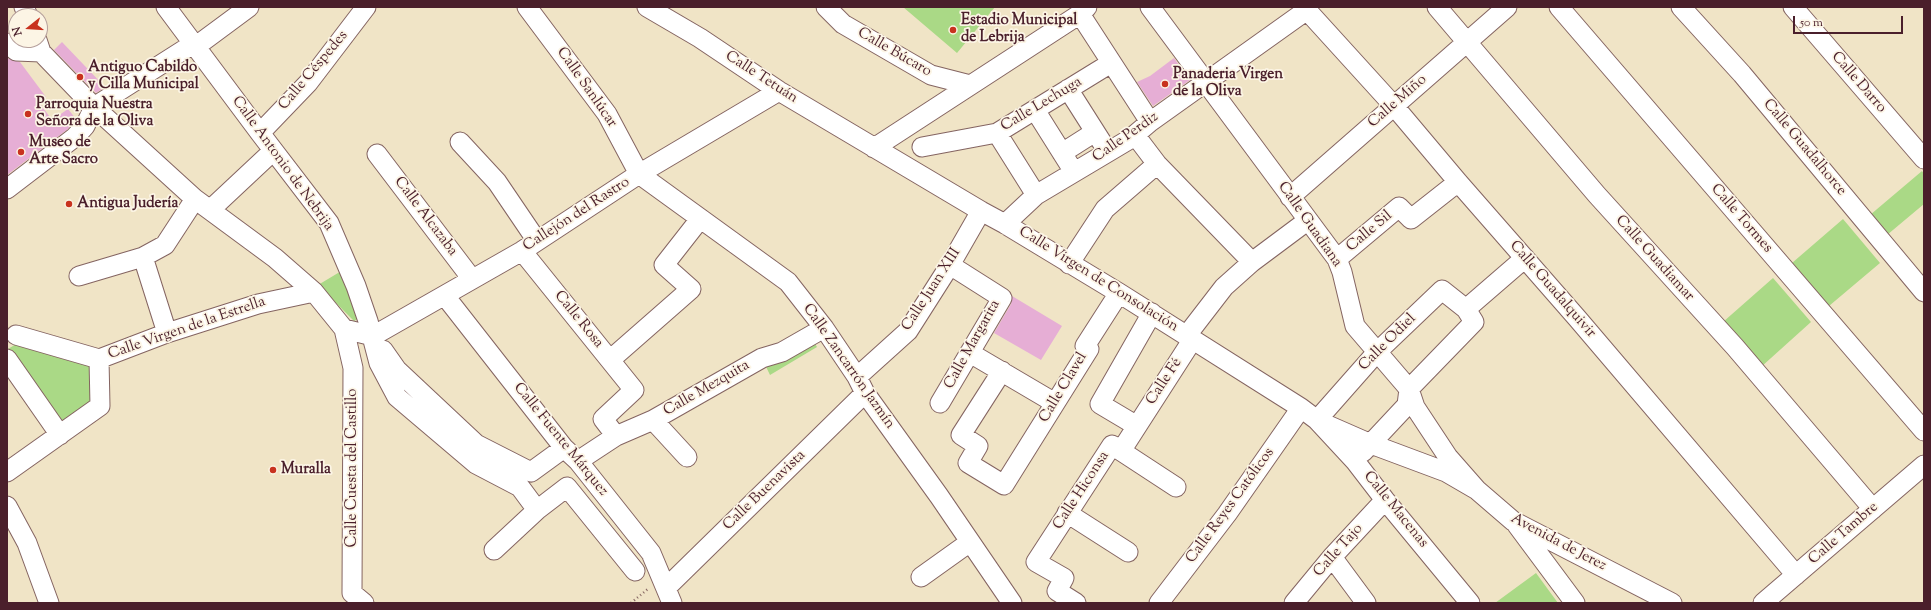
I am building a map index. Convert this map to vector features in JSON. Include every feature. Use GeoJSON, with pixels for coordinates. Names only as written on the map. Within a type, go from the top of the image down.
{"type":"FeatureCollection","features":[{"type":"Feature","properties":{"kind":"street","name":"Calle Antonio de Nebrija"},"geometry":{"type":"LineString","coordinates":[[166,7],[273,151],[329,223],[356,286],[373,336]]}},
{"type":"Feature","properties":{"kind":"street"},"geometry":{"type":"LineString","coordinates":[[7,189],[75,137],[85,126],[94,107],[194,45],[249,7]]}},
{"type":"Feature","properties":{"kind":"street","name":"Calle Céspedes"},"geometry":{"type":"LineString","coordinates":[[260,133],[308,83],[366,7]]}},
{"type":"Feature","properties":{"kind":"street","name":"Calle Sanlúcar"},"geometry":{"type":"LineString","coordinates":[[527,7],[607,114],[639,174]]}},
{"type":"Feature","properties":{"kind":"street","name":"Calle Tetuán"},"geometry":{"type":"LineString","coordinates":[[647,7],[700,38],[779,91],[874,148]]}},
{"type":"Feature","properties":{"kind":"street","name":"Calle Búcaro"},"geometry":{"type":"LineString","coordinates":[[826,7],[843,24],[931,75],[970,85]]}},
{"type":"Feature","properties":{"kind":"street","name":"Calle Guadiana"},"geometry":{"type":"LineString","coordinates":[[1150,7],[1207,82],[1307,221],[1337,259],[1342,272],[1355,326],[1409,389],[1415,407],[1448,457],[1477,490]]}},
{"type":"Feature","properties":{"kind":"street","name":"Calle Guadiamar"},"geometry":{"type":"LineString","coordinates":[[1436,7],[1597,195],[1735,347],[1873,509]]}},
{"type":"Feature","properties":{"kind":"street","name":"Calle Miño"},"geometry":{"type":"LineString","coordinates":[[1290,197],[1507,7]]}},
{"type":"Feature","properties":{"kind":"street","name":"Calle Tormes"},"geometry":{"type":"LineString","coordinates":[[1559,7],[1924,431]]}},
{"type":"Feature","properties":{"kind":"street","name":"Calle Guadalhorce"},"geometry":{"type":"LineString","coordinates":[[1680,7],[1742,74],[1924,292]]}},
{"type":"Feature","properties":{"kind":"street","name":"Calle Darro"},"geometry":{"type":"LineString","coordinates":[[1793,7],[1924,159]]}},
{"type":"Feature","properties":{"kind":"street","name":"Calle Perdiz"},"geometry":{"type":"LineString","coordinates":[[1005,224],[1036,195],[1135,135],[1150,122],[1306,9]]}},
{"type":"Feature","properties":{"kind":"street","name":"Calle Guadalquivir"},"geometry":{"type":"LineString","coordinates":[[1306,9],[1394,106],[1796,576]]}},
{"type":"Feature","properties":{"kind":"street"},"geometry":{"type":"LineString","coordinates":[[874,148],[1084,11],[1110,63],[1150,122]]}},
{"type":"Feature","properties":{"kind":"street"},"geometry":{"type":"LineString","coordinates":[[13,48],[16,51],[30,48]]}},
{"type":"Feature","properties":{"kind":"street"},"geometry":{"type":"LineString","coordinates":[[41,48],[94,107],[202,204],[275,258],[314,292],[344,329],[373,336],[397,370],[476,444],[531,472],[564,448]]}},
{"type":"Feature","properties":{"kind":"street","name":"Calle Lechuga"},"geometry":{"type":"LineString","coordinates":[[922,147],[997,133],[1110,63]]}},
{"type":"Feature","properties":{"kind":"street"},"geometry":{"type":"LineString","coordinates":[[1068,89],[1108,152]]}},
{"type":"Feature","properties":{"kind":"street","name":"Callejón del Rastro"},"geometry":{"type":"LineString","coordinates":[[373,336],[450,302],[472,279],[530,246],[639,174],[779,91]]}},
{"type":"Feature","properties":{"kind":"street"},"geometry":{"type":"LineString","coordinates":[[1035,110],[1074,172]]}},
{"type":"Feature","properties":{"kind":"street"},"geometry":{"type":"LineString","coordinates":[[1062,153],[1095,132]]}},
{"type":"Feature","properties":{"kind":"street"},"geometry":{"type":"LineString","coordinates":[[997,133],[1036,195]]}},
{"type":"Feature","properties":{"kind":"street"},"geometry":{"type":"LineString","coordinates":[[1135,135],[1157,164],[1252,262]]}},
{"type":"Feature","properties":{"kind":"street","name":"Calle Rosa"},"geometry":{"type":"LineString","coordinates":[[460,142],[497,182],[530,246],[610,360],[634,390],[603,419],[616,436]]}},
{"type":"Feature","properties":{"kind":"street","name":"Calle Virgen de Consolación"},"geometry":{"type":"LineString","coordinates":[[874,148],[1005,224],[1152,313],[1301,408],[1317,420]]}},
{"type":"Feature","properties":{"kind":"street"},"geometry":{"type":"LineString","coordinates":[[79,276],[143,257],[165,245],[202,204],[273,151]]}},
{"type":"Feature","properties":{"kind":"street","name":"Calle Alcazaba"},"geometry":{"type":"LineString","coordinates":[[377,154],[472,279]]}},
{"type":"Feature","properties":{"kind":"street"},"geometry":{"type":"LineString","coordinates":[[1070,264],[1105,209],[1157,164]]}},
{"type":"Feature","properties":{"kind":"street","name":"Calle Zancarrón Jazmín"},"geometry":{"type":"LineString","coordinates":[[639,174],[788,282],[862,380],[1012,603]]}},
{"type":"Feature","properties":{"kind":"street","name":"Calle Sil"},"geometry":{"type":"LineString","coordinates":[[1337,259],[1399,207],[1411,219],[1458,182]]}},
{"type":"Feature","properties":{"kind":"street","name":"Calle Juan XIII"},"geometry":{"type":"LineString","coordinates":[[862,380],[908,331],[950,265],[981,211]]}},
{"type":"Feature","properties":{"kind":"street"},"geometry":{"type":"LineString","coordinates":[[610,360],[690,289],[664,265],[700,219]]}},
{"type":"Feature","properties":{"kind":"street","name":"Calle Fé"},"geometry":{"type":"LineString","coordinates":[[1116,448],[1137,426],[1190,337],[1224,287],[1252,262],[1307,221]]}},
{"type":"Feature","properties":{"kind":"street"},"geometry":{"type":"LineString","coordinates":[[143,257],[167,333]]}},
{"type":"Feature","properties":{"kind":"street"},"geometry":{"type":"LineString","coordinates":[[1355,461],[1407,405],[1409,389],[1474,322],[1466,309],[1525,258]]}},
{"type":"Feature","properties":{"kind":"street","name":"Calle Margarita"},"geometry":{"type":"LineString","coordinates":[[940,403],[1002,298],[950,265]]}},
{"type":"Feature","properties":{"kind":"street","name":"Calle Odiel"},"geometry":{"type":"LineString","coordinates":[[1317,420],[1377,352],[1442,290],[1466,309]]}},
{"type":"Feature","properties":{"kind":"street","name":"Calle Virgen de la Estrella"},"geometry":{"type":"LineString","coordinates":[[16,335],[99,359],[167,333],[258,304],[314,292]]}},
{"type":"Feature","properties":{"kind":"street","name":"Calle Clavel"},"geometry":{"type":"LineString","coordinates":[[1002,371],[961,435],[978,446],[968,463],[1004,485],[1089,349],[1085,346],[1119,293]]}},
{"type":"Feature","properties":{"kind":"street","name":"Calle Fuente Márquez"},"geometry":{"type":"LineString","coordinates":[[450,302],[564,448],[578,461],[651,554],[669,596]]}},
{"type":"Feature","properties":{"kind":"street"},"geometry":{"type":"LineString","coordinates":[[1137,426],[1100,404],[1152,313]]}},
{"type":"Feature","properties":{"kind":"street","name":"Calle Mezquita"},"geometry":{"type":"LineString","coordinates":[[578,461],[616,436],[653,420],[762,358],[782,352],[824,328]]}},
{"type":"Feature","properties":{"kind":"street","name":"Calle Cuesta del Castillo"},"geometry":{"type":"LineString","coordinates":[[344,329],[353,368],[352,593],[364,603]]}},
{"type":"Feature","properties":{"kind":"street"},"geometry":{"type":"LineString","coordinates":[[373,336],[379,363],[396,396],[476,464],[520,487],[537,510]]}},
{"type":"Feature","properties":{"kind":"street"},"geometry":{"type":"LineString","coordinates":[[970,353],[1055,403]]}},
{"type":"Feature","properties":{"kind":"street"},"geometry":{"type":"LineString","coordinates":[[7,359],[60,434]]}},
{"type":"Feature","properties":{"kind":"street"},"geometry":{"type":"LineString","coordinates":[[7,472],[100,406],[99,359]]}},
{"type":"Feature","properties":{"kind":"street","name":"Calle Buenavista"},"geometry":{"type":"LineString","coordinates":[[669,596],[862,380]]}},
{"type":"Feature","properties":{"kind":"street","name":"Calle Reyes Católicos"},"geometry":{"type":"LineString","coordinates":[[1159,603],[1227,514],[1301,408]]}},
{"type":"Feature","properties":{"kind":"street","name":"Calle Mezquita"},"geometry":{"type":"LineString","coordinates":[[653,420],[687,457]]}},
{"type":"Feature","properties":{"kind":"street","name":"Avenida de Jerez"},"geometry":{"type":"LineString","coordinates":[[1317,420],[1371,444],[1446,472],[1477,490],[1513,521],[1672,603]]}},
{"type":"Feature","properties":{"kind":"street","name":"Calle Macenas"},"geometry":{"type":"LineString","coordinates":[[1317,420],[1355,461],[1385,500],[1470,603]]}},
{"type":"Feature","properties":{"kind":"street"},"geometry":{"type":"LineString","coordinates":[[1116,448],[1176,487]]}},
{"type":"Feature","properties":{"kind":"street","name":"Calle Hiconsa"},"geometry":{"type":"LineString","coordinates":[[1076,603],[1057,591],[1064,578],[1036,562],[1067,513],[1116,448]]}},
{"type":"Feature","properties":{"kind":"street","name":"Calle Tambre"},"geometry":{"type":"LineString","coordinates":[[1764,603],[1924,465]]}},
{"type":"Feature","properties":{"kind":"street"},"geometry":{"type":"LineString","coordinates":[[494,550],[537,510],[567,487],[635,571]]}},
{"type":"Feature","properties":{"kind":"street","name":"Calle Tajo"},"geometry":{"type":"LineString","coordinates":[[1294,603],[1332,557],[1385,500]]}},
{"type":"Feature","properties":{"kind":"street"},"geometry":{"type":"LineString","coordinates":[[7,506],[27,543],[49,603]]}},
{"type":"Feature","properties":{"kind":"street"},"geometry":{"type":"LineString","coordinates":[[1067,513],[1128,552]]}},
{"type":"Feature","properties":{"kind":"street"},"geometry":{"type":"LineString","coordinates":[[1513,521],[1575,603]]}},
{"type":"Feature","properties":{"kind":"street"},"geometry":{"type":"LineString","coordinates":[[921,577],[970,542]]}},
{"type":"Feature","properties":{"kind":"street"},"geometry":{"type":"LineString","coordinates":[[1332,557],[1366,603]]}},
{"type":"Feature","properties":{"kind":"path"},"geometry":{"type":"LineString","coordinates":[[631,603],[648,588]]}},
{"type":"Feature","properties":{"kind":"green space","name":"Estadio Municipal de Lebrija"},"geometry":{"type":"Polygon","coordinates":[[[903,7],[995,7],[957,53],[903,7]]]}},
{"type":"Feature","properties":{"kind":"green space"},"geometry":{"type":"Polygon","coordinates":[[[1922,171],[1924,174],[1924,204],[1887,235],[1870,215],[1922,171]]]}},
{"type":"Feature","properties":{"kind":"green space"},"geometry":{"type":"Polygon","coordinates":[[[1843,219],[1880,263],[1829,306],[1792,263],[1843,219]]]}},
{"type":"Feature","properties":{"kind":"green space"},"geometry":{"type":"Polygon","coordinates":[[[343,270],[363,316],[354,321],[318,285],[343,270]]]}},
{"type":"Feature","properties":{"kind":"green space"},"geometry":{"type":"Polygon","coordinates":[[[1773,278],[1811,322],[1761,367],[1723,322],[1773,278]]]}},
{"type":"Feature","properties":{"kind":"green space"},"geometry":{"type":"Polygon","coordinates":[[[805,327],[817,347],[770,375],[758,350],[764,347],[766,351],[805,327]]]}},
{"type":"Feature","properties":{"kind":"green space"},"geometry":{"type":"Polygon","coordinates":[[[21,341],[93,363],[94,404],[60,427],[8,349],[21,341]]]}},
{"type":"Feature","properties":{"kind":"green space"},"geometry":{"type":"Polygon","coordinates":[[[1536,573],[1558,603],[1495,603],[1536,573]]]}},
{"type":"Feature","properties":{"kind":"building"},"geometry":{"type":"Polygon","coordinates":[[[62,42],[105,87],[96,93],[54,50],[62,42]]]}},
{"type":"Feature","properties":{"kind":"building","name":"Parroquia Nuestra Señora de la Oliva"},"geometry":{"type":"Polygon","coordinates":[[[7,58],[20,62],[46,97],[39,102],[52,120],[68,109],[76,119],[68,129],[7,175],[7,58]]]}},
{"type":"Feature","properties":{"kind":"building"},"geometry":{"type":"Polygon","coordinates":[[[1174,58],[1190,80],[1153,106],[1137,82],[1150,76],[1174,58]]]}},
{"type":"Feature","properties":{"kind":"building"},"geometry":{"type":"Polygon","coordinates":[[[1012,296],[1062,326],[1041,360],[994,333],[1011,304],[1012,296]]]}},
{"type":"Feature","properties":{"kind":"place","name":"Estadio Municipal de Lebrija"},"geometry":{"type":"Point","coordinates":[953,30]}},
{"type":"Feature","properties":{"kind":"place","name":"Antiguo Cabildo y Cilla Municipal"},"geometry":{"type":"Point","coordinates":[80,77]}},
{"type":"Feature","properties":{"kind":"place","name":"Panaderia Virgen de la Oliva"},"geometry":{"type":"Point","coordinates":[1165,84]}},
{"type":"Feature","properties":{"kind":"place","name":"Parroquia Nuestra Señora de la Oliva"},"geometry":{"type":"Point","coordinates":[28,114]}},
{"type":"Feature","properties":{"kind":"place","name":"Museo de Arte Sacro"},"geometry":{"type":"Point","coordinates":[21,152]}},
{"type":"Feature","properties":{"kind":"place","name":"Antigua Judería"},"geometry":{"type":"Point","coordinates":[69,204]}},
{"type":"Feature","properties":{"kind":"place","name":"Muralla"},"geometry":{"type":"Point","coordinates":[273,470]}}]}
